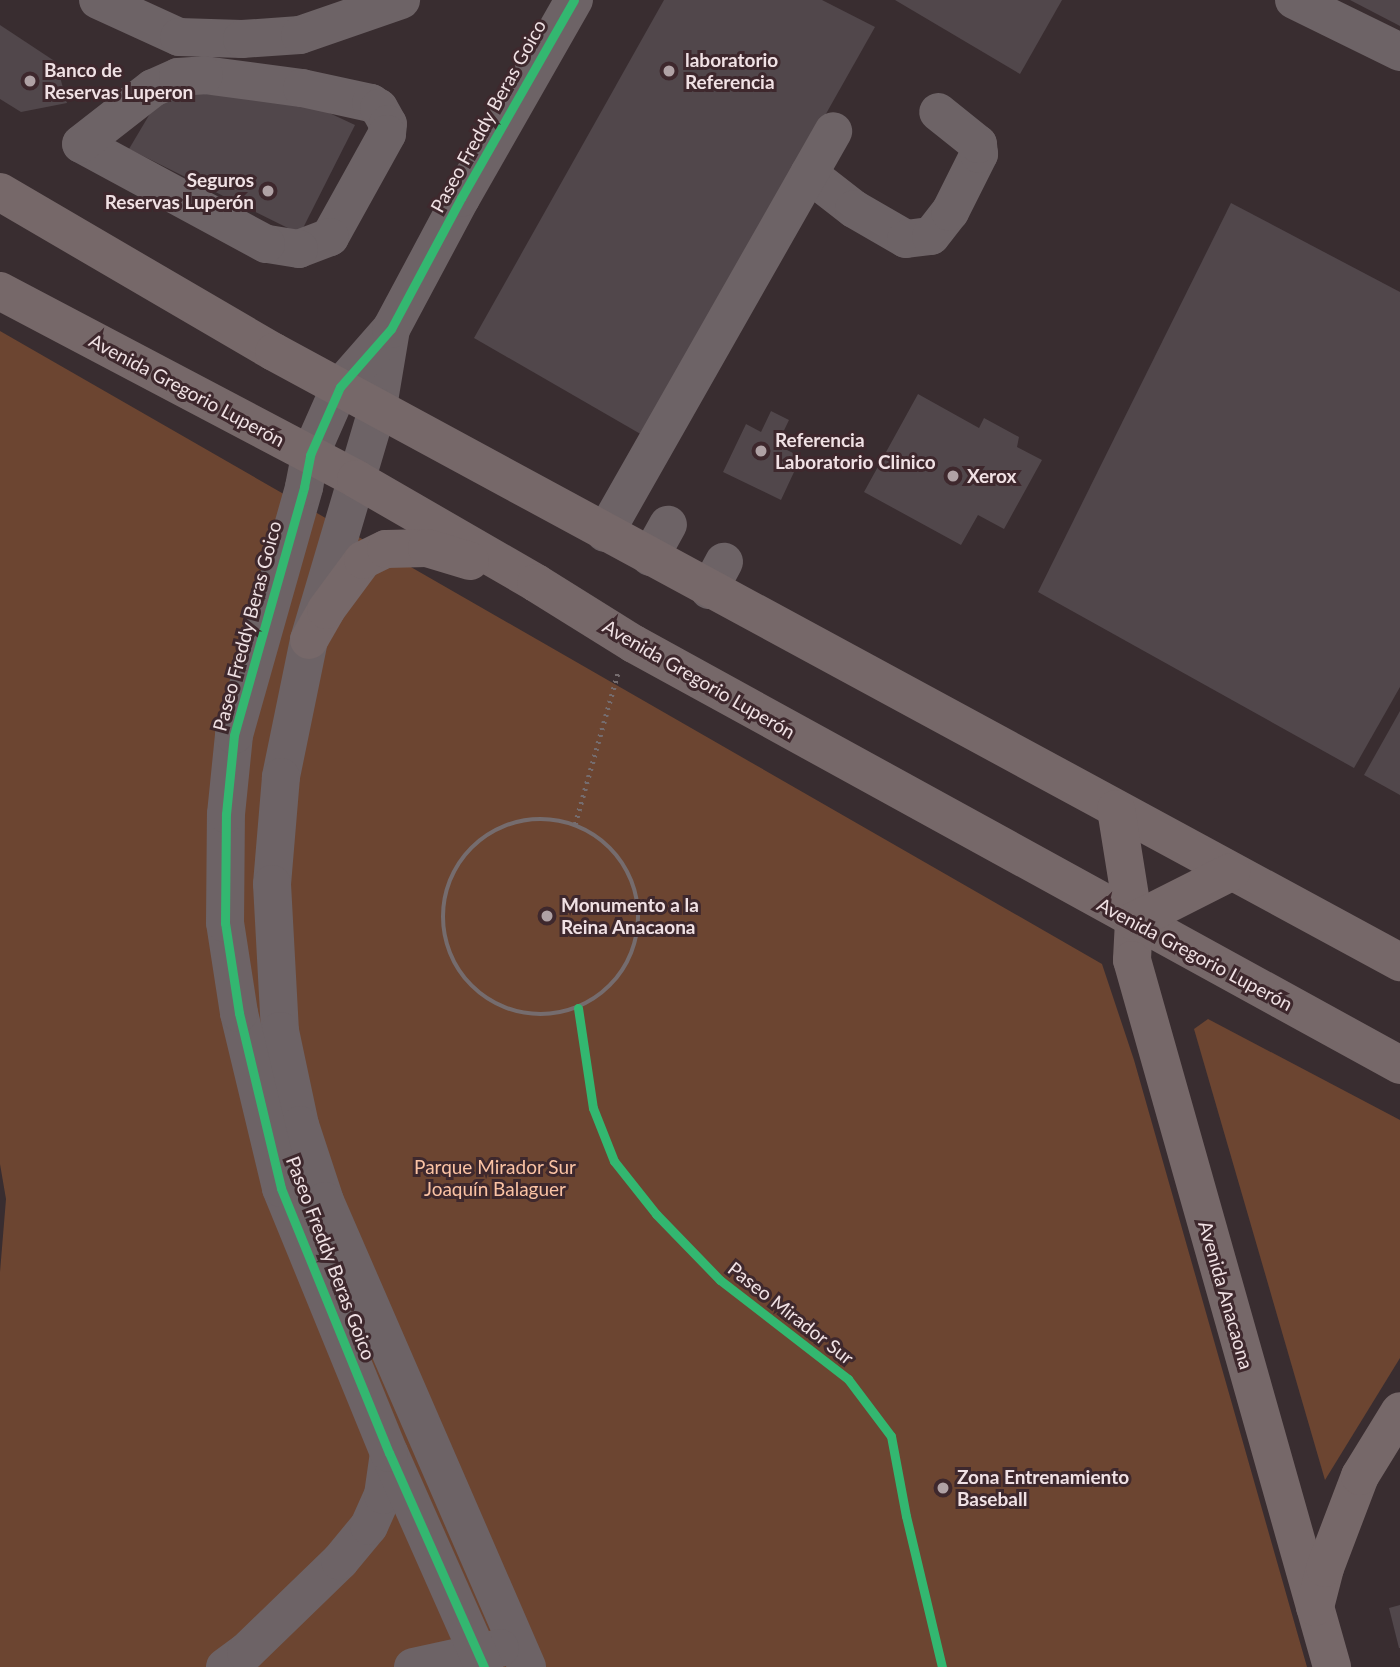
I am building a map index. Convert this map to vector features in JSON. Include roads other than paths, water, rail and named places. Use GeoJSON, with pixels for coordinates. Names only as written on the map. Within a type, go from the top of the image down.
{"type":"FeatureCollection","features":[{"type":"Feature","properties":{"kind":"main road"},"geometry":{"type":"LineString","coordinates":[[0,192],[92,248],[606,533],[659,541],[1116,809],[1400,962]]}},
{"type":"Feature","properties":{"kind":"main road","name":"Avenida Gregorio Luperón"},"geometry":{"type":"LineString","coordinates":[[0,291],[356,479],[536,583],[634,644],[1400,1065]]}},
{"type":"Feature","properties":{"kind":"main road"},"geometry":{"type":"LineString","coordinates":[[309,640],[326,610],[363,561],[386,549],[427,548],[536,583]]}},
{"type":"Feature","properties":{"kind":"main road","name":"Avenida Anacaona"},"geometry":{"type":"LineString","coordinates":[[1116,809],[1134,921],[1132,960],[1332,1667]]}},
{"type":"Feature","properties":{"kind":"main road"},"geometry":{"type":"LineString","coordinates":[[1134,921],[1231,872]]}},
{"type":"Feature","properties":{"kind":"main road"},"geometry":{"type":"LineString","coordinates":[[1315,1608],[1325,1569],[1360,1476],[1400,1411]]}},
{"type":"Feature","properties":{"kind":"street"},"geometry":{"type":"LineString","coordinates":[[98,0],[179,37],[242,39],[300,35],[378,4]]}},
{"type":"Feature","properties":{"kind":"street","name":"Paseo Freddy Beras Goico"},"geometry":{"type":"LineString","coordinates":[[480,1660],[389,1453],[281,1188],[242,1026],[225,923],[226,814],[234,735],[304,486],[310,455],[340,387],[391,329],[461,198],[574,0]]}},
{"type":"Feature","properties":{"kind":"street"},"geometry":{"type":"LineString","coordinates":[[1294,0],[1400,52]]}},
{"type":"Feature","properties":{"kind":"street"},"geometry":{"type":"LineString","coordinates":[[191,76],[302,88],[371,103],[385,116],[388,124],[387,134],[330,237],[299,249],[267,244],[80,144],[153,88],[178,77],[191,76]]}},
{"type":"Feature","properties":{"kind":"street"},"geometry":{"type":"LineString","coordinates":[[809,174],[854,209],[906,239],[931,236],[950,212],[979,155],[978,144],[938,112]]}},
{"type":"Feature","properties":{"kind":"street"},"geometry":{"type":"LineString","coordinates":[[606,533],[833,131]]}},
{"type":"Feature","properties":{"kind":"street","name":"Paseo Freddy Beras Goico"},"geometry":{"type":"LineString","coordinates":[[391,329],[378,407],[309,640],[281,777],[272,884],[280,1031],[300,1125],[325,1201],[521,1656]]}},
{"type":"Feature","properties":{"kind":"street"},"geometry":{"type":"LineString","coordinates":[[225,1667],[341,1562],[369,1526],[383,1495],[389,1453]]}},
{"type":"Feature","properties":{"kind":"street"},"geometry":{"type":"LineString","coordinates":[[413,1667],[521,1656]]}},
{"type":"Feature","properties":{"kind":"place","name":"laboratorio Referencia"},"geometry":{"type":"Point","coordinates":[669,71]}},
{"type":"Feature","properties":{"kind":"place","name":"Banco de Reservas Luperon"},"geometry":{"type":"Point","coordinates":[30,81]}},
{"type":"Feature","properties":{"kind":"place","name":"Seguros Reservas Luperón"},"geometry":{"type":"Point","coordinates":[268,191]}},
{"type":"Feature","properties":{"kind":"place","name":"Referencia Laboratorio Clinico"},"geometry":{"type":"Point","coordinates":[761,451]}},
{"type":"Feature","properties":{"kind":"place","name":"Xerox"},"geometry":{"type":"Point","coordinates":[953,476]}},
{"type":"Feature","properties":{"kind":"place","name":"Monumento a la Reina Anacaona"},"geometry":{"type":"Point","coordinates":[547,916]}},
{"type":"Feature","properties":{"kind":"place","name":"Zona Entrenamiento Baseball"},"geometry":{"type":"Point","coordinates":[943,1488]}},
{"type":"Feature","properties":{"kind":"park label","name":"Parque Mirador Sur Joaquín Balaguer"},"geometry":{"type":"Point","coordinates":[495,1178]}}]}
